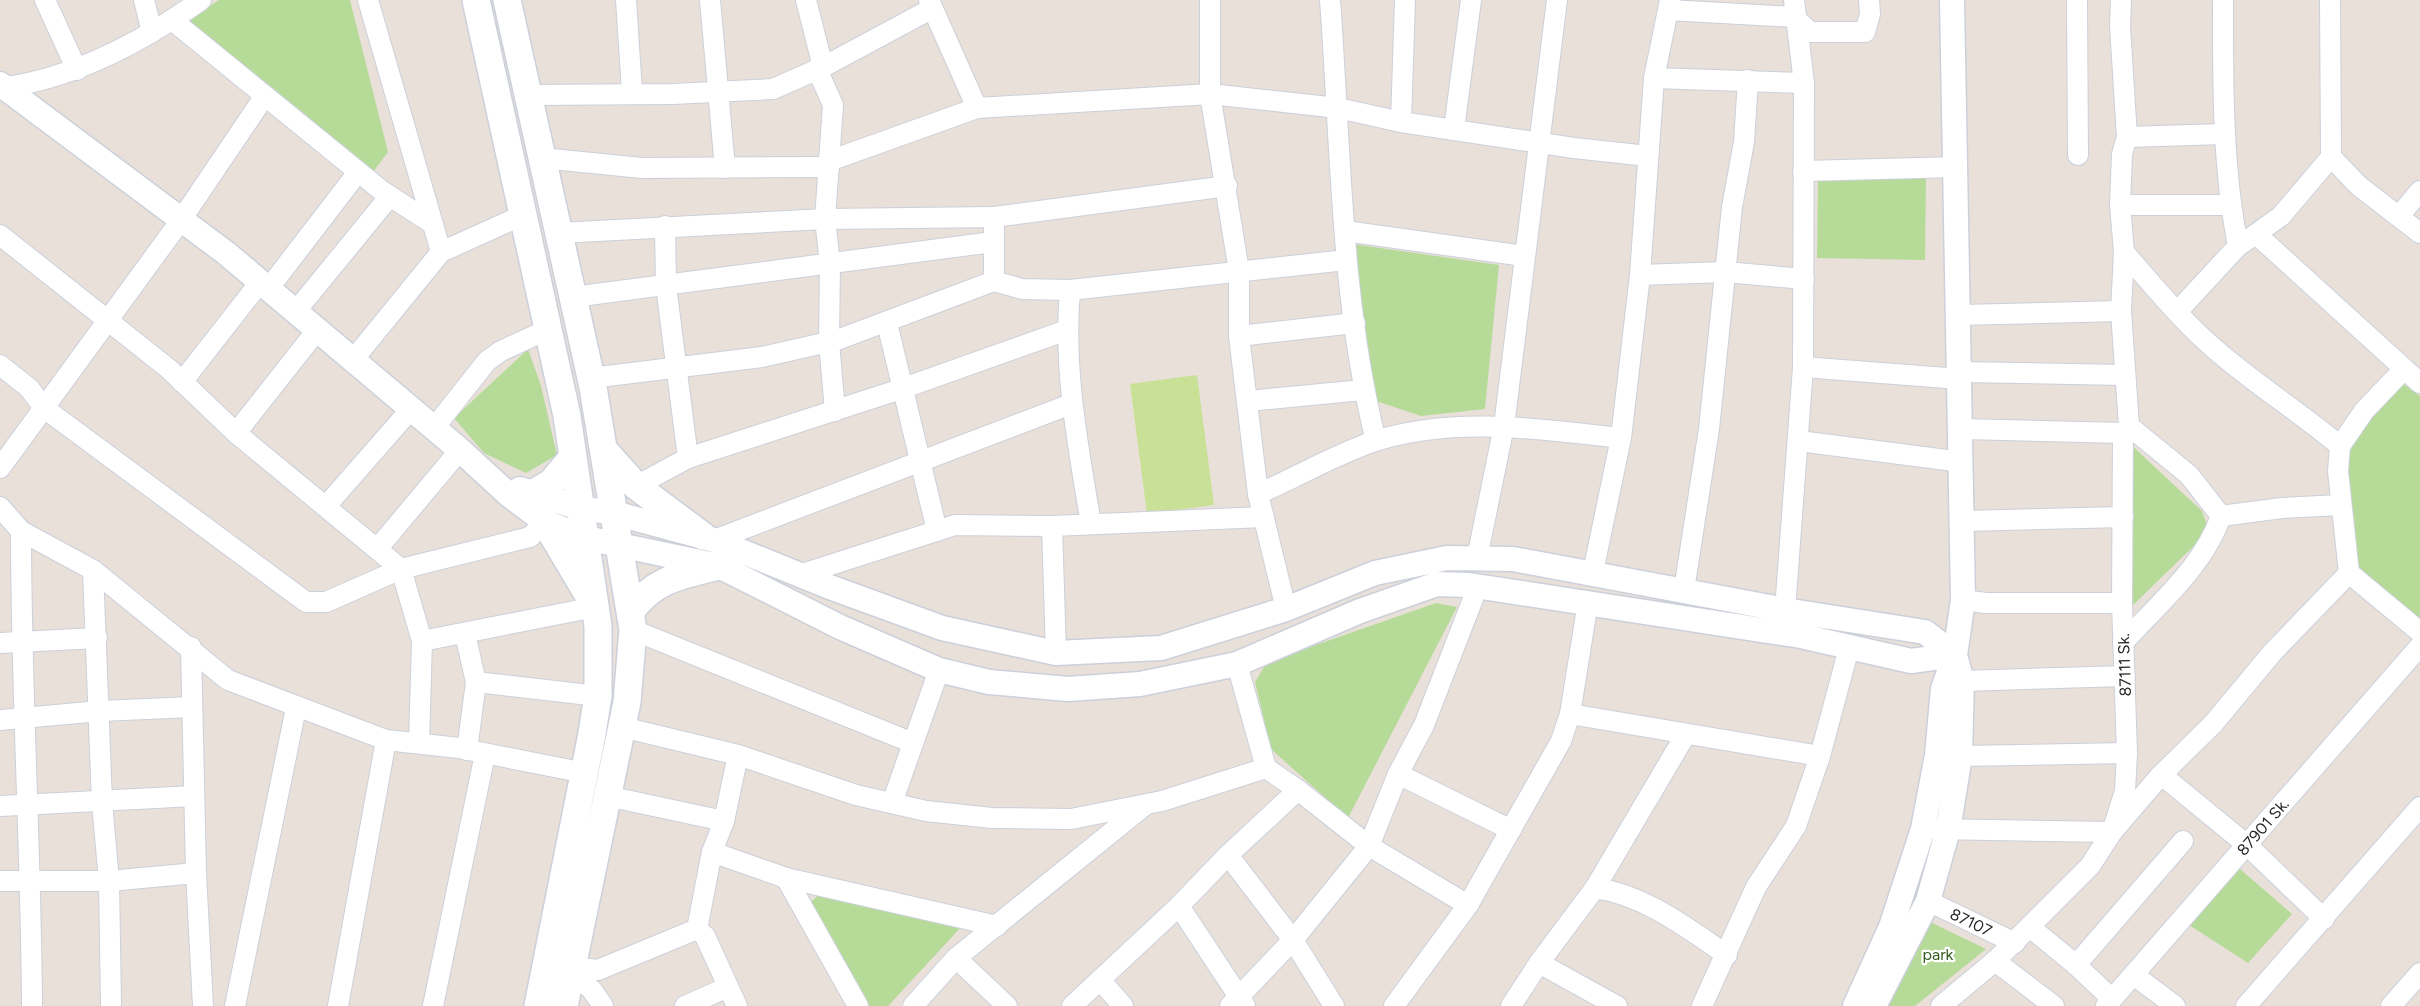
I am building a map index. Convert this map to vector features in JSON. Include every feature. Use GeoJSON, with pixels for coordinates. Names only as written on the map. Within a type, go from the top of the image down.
{"type":"FeatureCollection","features":[{"type":"Feature","properties":{"kind":"main road"},"geometry":{"type":"LineString","coordinates":[[476,0],[567,416],[598,626],[598,696],[538,1006]]}},
{"type":"Feature","properties":{"kind":"main road"},"geometry":{"type":"LineString","coordinates":[[507,0],[591,378],[631,621],[627,702],[564,1006]]}},
{"type":"Feature","properties":{"kind":"main road"},"geometry":{"type":"LineString","coordinates":[[603,448],[636,486],[709,538]]}},
{"type":"Feature","properties":{"kind":"main road"},"geometry":{"type":"LineString","coordinates":[[534,493],[551,483],[573,457]]}},
{"type":"Feature","properties":{"kind":"main road"},"geometry":{"type":"LineString","coordinates":[[545,522],[595,607]]}},
{"type":"Feature","properties":{"kind":"main road"},"geometry":{"type":"LineString","coordinates":[[631,621],[642,596],[663,582],[719,566]]}},
{"type":"Feature","properties":{"kind":"street"},"geometry":{"type":"LineString","coordinates":[[45,0],[77,70]]}},
{"type":"Feature","properties":{"kind":"street"},"geometry":{"type":"LineString","coordinates":[[144,0],[152,32]]}},
{"type":"Feature","properties":{"kind":"street"},"geometry":{"type":"LineString","coordinates":[[2,83],[77,70],[152,32],[201,0]]}},
{"type":"Feature","properties":{"kind":"street"},"geometry":{"type":"LineString","coordinates":[[368,0],[441,252]]}},
{"type":"Feature","properties":{"kind":"street"},"geometry":{"type":"LineString","coordinates":[[626,0],[632,92]]}},
{"type":"Feature","properties":{"kind":"street"},"geometry":{"type":"LineString","coordinates":[[710,0],[716,91],[725,168]]}},
{"type":"Feature","properties":{"kind":"street"},"geometry":{"type":"LineString","coordinates":[[806,0],[820,68],[832,105],[825,219],[830,264],[829,342],[835,411]]}},
{"type":"Feature","properties":{"kind":"street"},"geometry":{"type":"LineString","coordinates":[[1210,0],[1210,94],[1227,186],[1239,271],[1239,336],[1258,494],[1286,609]]}},
{"type":"Feature","properties":{"kind":"street"},"geometry":{"type":"LineString","coordinates":[[1330,0],[1346,260],[1363,390],[1376,441]]}},
{"type":"Feature","properties":{"kind":"street"},"geometry":{"type":"LineString","coordinates":[[1401,122],[1405,0]]}},
{"type":"Feature","properties":{"kind":"street"},"geometry":{"type":"LineString","coordinates":[[1454,129],[1471,0]]}},
{"type":"Feature","properties":{"kind":"street"},"geometry":{"type":"LineString","coordinates":[[1477,558],[1504,426],[1557,0]]}},
{"type":"Feature","properties":{"kind":"street"},"geometry":{"type":"LineString","coordinates":[[1794,8],[1810,32],[1865,32],[1870,14],[1869,0]]}},
{"type":"Feature","properties":{"kind":"street"},"geometry":{"type":"LineString","coordinates":[[1855,1006],[1891,927],[1923,829],[1937,755],[1943,688],[1955,655],[1963,600],[1957,167],[1952,0]]}},
{"type":"Feature","properties":{"kind":"street"},"geometry":{"type":"LineString","coordinates":[[2077,0],[2078,155]]}},
{"type":"Feature","properties":{"kind":"street","name":"87111 Sk."},"geometry":{"type":"LineString","coordinates":[[1941,1006],[2031,928],[2090,866],[2112,832],[2126,791],[2127,753],[2122,603],[2126,429],[2121,311],[2124,252],[2120,205],[2122,154],[2127,137],[2120,26],[2121,0]]}},
{"type":"Feature","properties":{"kind":"street"},"geometry":{"type":"LineString","coordinates":[[2223,0],[2223,134],[2230,205],[2238,246]]}},
{"type":"Feature","properties":{"kind":"street"},"geometry":{"type":"LineString","coordinates":[[2177,312],[2238,246],[2282,216],[2331,158],[2330,0]]}},
{"type":"Feature","properties":{"kind":"street"},"geometry":{"type":"LineString","coordinates":[[528,95],[773,89],[820,68],[930,4],[976,108]]}},
{"type":"Feature","properties":{"kind":"street"},"geometry":{"type":"LineString","coordinates":[[1593,572],[1621,438],[1640,275],[1654,78],[1670,5],[1794,8]]}},
{"type":"Feature","properties":{"kind":"street"},"geometry":{"type":"LineString","coordinates":[[1785,610],[1800,441],[1803,367],[1804,83],[1794,8]]}},
{"type":"Feature","properties":{"kind":"street"},"geometry":{"type":"LineString","coordinates":[[172,20],[358,172],[433,224]]}},
{"type":"Feature","properties":{"kind":"street"},"geometry":{"type":"LineString","coordinates":[[1654,78],[1804,83]]}},
{"type":"Feature","properties":{"kind":"street"},"geometry":{"type":"LineString","coordinates":[[1684,590],[1709,429],[1733,196],[1744,142],[1748,80]]}},
{"type":"Feature","properties":{"kind":"street"},"geometry":{"type":"LineString","coordinates":[[2,83],[265,285],[545,522],[586,538],[719,566],[840,627],[939,670],[988,682],[1068,689],[1140,684],[1237,664],[1360,611],[1437,584],[1478,586],[1801,636],[1911,661],[1955,655]]}},
{"type":"Feature","properties":{"kind":"street"},"geometry":{"type":"LineString","coordinates":[[542,158],[642,168],[829,164],[976,108],[1210,94],[1338,108],[1401,122],[1648,156]]}},
{"type":"Feature","properties":{"kind":"street"},"geometry":{"type":"LineString","coordinates":[[0,468],[181,220],[264,97]]}},
{"type":"Feature","properties":{"kind":"street"},"geometry":{"type":"LineString","coordinates":[[2127,137],[2223,134]]}},
{"type":"Feature","properties":{"kind":"street"},"geometry":{"type":"LineString","coordinates":[[2331,158],[2359,186],[2420,232]]}},
{"type":"Feature","properties":{"kind":"street"},"geometry":{"type":"LineString","coordinates":[[1803,171],[1957,167]]}},
{"type":"Feature","properties":{"kind":"street"},"geometry":{"type":"LineString","coordinates":[[183,382],[358,172]]}},
{"type":"Feature","properties":{"kind":"street"},"geometry":{"type":"LineString","coordinates":[[559,232],[825,219],[994,217],[1227,186]]}},
{"type":"Feature","properties":{"kind":"street"},"geometry":{"type":"LineString","coordinates":[[2400,215],[2420,191]]}},
{"type":"Feature","properties":{"kind":"street"},"geometry":{"type":"LineString","coordinates":[[296,311],[390,196]]}},
{"type":"Feature","properties":{"kind":"street"},"geometry":{"type":"LineString","coordinates":[[2120,205],[2230,205]]}},
{"type":"Feature","properties":{"kind":"street"},"geometry":{"type":"LineString","coordinates":[[353,360],[441,252],[523,215]]}},
{"type":"Feature","properties":{"kind":"street"},"geometry":{"type":"LineString","coordinates":[[994,217],[994,281]]}},
{"type":"Feature","properties":{"kind":"street"},"geometry":{"type":"LineString","coordinates":[[665,226],[666,286],[688,458]]}},
{"type":"Feature","properties":{"kind":"street"},"geometry":{"type":"LineString","coordinates":[[1345,231],[1524,256]]}},
{"type":"Feature","properties":{"kind":"street"},"geometry":{"type":"LineString","coordinates":[[2256,234],[2420,383]]}},
{"type":"Feature","properties":{"kind":"street"},"geometry":{"type":"LineString","coordinates":[[0,235],[183,382],[236,434],[401,569],[422,641],[419,743]]}},
{"type":"Feature","properties":{"kind":"street"},"geometry":{"type":"LineString","coordinates":[[573,297],[993,243]]}},
{"type":"Feature","properties":{"kind":"street"},"geometry":{"type":"LineString","coordinates":[[2124,252],[2177,312],[2255,382],[2297,410],[2340,446]]}},
{"type":"Feature","properties":{"kind":"street"},"geometry":{"type":"LineString","coordinates":[[591,378],[762,357],[829,342],[887,323],[994,281],[1022,289],[1070,290],[1346,260]]}},
{"type":"Feature","properties":{"kind":"street"},"geometry":{"type":"LineString","coordinates":[[1640,275],[1725,272],[1804,279]]}},
{"type":"Feature","properties":{"kind":"street"},"geometry":{"type":"LineString","coordinates":[[1070,290],[1067,330],[1071,404],[1091,524]]}},
{"type":"Feature","properties":{"kind":"street"},"geometry":{"type":"LineString","coordinates":[[1959,315],[2121,311]]}},
{"type":"Feature","properties":{"kind":"street"},"geometry":{"type":"LineString","coordinates":[[887,323],[901,389],[937,531]]}},
{"type":"Feature","properties":{"kind":"street"},"geometry":{"type":"LineString","coordinates":[[1239,336],[1355,323]]}},
{"type":"Feature","properties":{"kind":"street"},"geometry":{"type":"LineString","coordinates":[[236,434],[318,329]]}},
{"type":"Feature","properties":{"kind":"street"},"geometry":{"type":"LineString","coordinates":[[434,428],[487,361],[501,351],[549,329]]}},
{"type":"Feature","properties":{"kind":"street"},"geometry":{"type":"LineString","coordinates":[[636,486],[688,458],[901,389],[1067,330]]}},
{"type":"Feature","properties":{"kind":"street"},"geometry":{"type":"LineString","coordinates":[[0,365],[29,388],[44,408],[306,602],[326,602],[401,569],[530,537],[545,522]]}},
{"type":"Feature","properties":{"kind":"street"},"geometry":{"type":"LineString","coordinates":[[1803,367],[1960,376],[2124,375]]}},
{"type":"Feature","properties":{"kind":"street"},"geometry":{"type":"LineString","coordinates":[[2404,369],[2364,411],[2340,446],[2338,471],[2340,505],[2349,573],[2420,632]]}},
{"type":"Feature","properties":{"kind":"street"},"geometry":{"type":"LineString","coordinates":[[1248,401],[1363,390]]}},
{"type":"Feature","properties":{"kind":"street"},"geometry":{"type":"LineString","coordinates":[[709,538],[920,463],[1071,404]]}},
{"type":"Feature","properties":{"kind":"street"},"geometry":{"type":"LineString","coordinates":[[326,506],[411,409]]}},
{"type":"Feature","properties":{"kind":"street"},"geometry":{"type":"LineString","coordinates":[[1258,494],[1376,441],[1430,430],[1504,426],[1621,438]]}},
{"type":"Feature","properties":{"kind":"street"},"geometry":{"type":"LineString","coordinates":[[1961,429],[2126,429],[2189,475],[2221,516]]}},
{"type":"Feature","properties":{"kind":"street"},"geometry":{"type":"LineString","coordinates":[[1800,441],[1962,462]]}},
{"type":"Feature","properties":{"kind":"street"},"geometry":{"type":"LineString","coordinates":[[378,548],[460,450]]}},
{"type":"Feature","properties":{"kind":"street"},"geometry":{"type":"LineString","coordinates":[[495,481],[580,508],[614,513],[709,538],[799,575],[942,628],[1056,653],[1161,648],[1286,609],[1375,573],[1447,558],[1513,558],[1785,610],[1925,632],[1955,655],[1962,681],[1960,756],[1948,830],[1928,901],[1874,1006]]}},
{"type":"Feature","properties":{"kind":"street"},"geometry":{"type":"LineString","coordinates":[[2221,516],[2282,508],[2340,505]]}},
{"type":"Feature","properties":{"kind":"street"},"geometry":{"type":"LineString","coordinates":[[0,507],[21,531],[93,570],[191,647],[228,680],[296,708],[386,740],[476,752],[585,772]]}},
{"type":"Feature","properties":{"kind":"street"},"geometry":{"type":"LineString","coordinates":[[2123,643],[2194,565],[2213,539],[2221,516]]}},
{"type":"Feature","properties":{"kind":"street"},"geometry":{"type":"LineString","coordinates":[[799,575],[955,525],[1052,526],[1264,517]]}},
{"type":"Feature","properties":{"kind":"street"},"geometry":{"type":"LineString","coordinates":[[1963,520],[2123,517]]}},
{"type":"Feature","properties":{"kind":"street"},"geometry":{"type":"LineString","coordinates":[[1052,526],[1056,653]]}},
{"type":"Feature","properties":{"kind":"street"},"geometry":{"type":"LineString","coordinates":[[21,531],[21,643],[26,805],[31,881],[32,1006]]}},
{"type":"Feature","properties":{"kind":"street"},"geometry":{"type":"LineString","coordinates":[[93,570],[98,638],[102,802],[109,881],[111,1006]]}},
{"type":"Feature","properties":{"kind":"street"},"geometry":{"type":"LineString","coordinates":[[1923,829],[2112,832],[2160,776],[2192,747],[2272,653],[2349,573]]}},
{"type":"Feature","properties":{"kind":"street"},"geometry":{"type":"LineString","coordinates":[[1179,906],[1238,1003],[1293,940],[1369,846],[1398,774],[1424,725],[1478,586]]}},
{"type":"Feature","properties":{"kind":"street"},"geometry":{"type":"LineString","coordinates":[[1963,600],[1986,603],[2122,603]]}},
{"type":"Feature","properties":{"kind":"street"},"geometry":{"type":"LineString","coordinates":[[1404,1003],[1468,905],[1561,741],[1570,714],[1588,603]]}},
{"type":"Feature","properties":{"kind":"street"},"geometry":{"type":"LineString","coordinates":[[422,641],[595,607]]}},
{"type":"Feature","properties":{"kind":"street"},"geometry":{"type":"LineString","coordinates":[[631,621],[913,743]]}},
{"type":"Feature","properties":{"kind":"street"},"geometry":{"type":"LineString","coordinates":[[434,1006],[476,752],[476,682],[465,634]]}},
{"type":"Feature","properties":{"kind":"street"},"geometry":{"type":"LineString","coordinates":[[0,643],[98,638]]}},
{"type":"Feature","properties":{"kind":"street","name":"87901 Sk."},"geometry":{"type":"LineString","coordinates":[[2109,1003],[2420,646]]}},
{"type":"Feature","properties":{"kind":"street"},"geometry":{"type":"LineString","coordinates":[[191,647],[196,873],[203,1006]]}},
{"type":"Feature","properties":{"kind":"street"},"geometry":{"type":"LineString","coordinates":[[1702,1006],[1756,887],[1796,826],[1820,756],[1849,648]]}},
{"type":"Feature","properties":{"kind":"street"},"geometry":{"type":"LineString","coordinates":[[1237,664],[1266,768],[1298,789],[1369,846],[1468,905]]}},
{"type":"Feature","properties":{"kind":"street"},"geometry":{"type":"LineString","coordinates":[[892,803],[939,670]]}},
{"type":"Feature","properties":{"kind":"street"},"geometry":{"type":"LineString","coordinates":[[1962,681],[2125,676]]}},
{"type":"Feature","properties":{"kind":"street"},"geometry":{"type":"LineString","coordinates":[[476,682],[598,696]]}},
{"type":"Feature","properties":{"kind":"street"},"geometry":{"type":"LineString","coordinates":[[0,720],[100,711],[192,707]]}},
{"type":"Feature","properties":{"kind":"street"},"geometry":{"type":"LineString","coordinates":[[235,1006],[296,708]]}},
{"type":"Feature","properties":{"kind":"street"},"geometry":{"type":"LineString","coordinates":[[1570,714],[1820,756]]}},
{"type":"Feature","properties":{"kind":"street"},"geometry":{"type":"LineString","coordinates":[[622,727],[738,755],[856,795],[926,811],[992,818],[1071,819],[1147,804],[1266,768]]}},
{"type":"Feature","properties":{"kind":"street"},"geometry":{"type":"LineString","coordinates":[[1511,1006],[1539,963],[1595,888],[1686,734]]}},
{"type":"Feature","properties":{"kind":"street"},"geometry":{"type":"LineString","coordinates":[[338,1006],[386,740]]}},
{"type":"Feature","properties":{"kind":"street"},"geometry":{"type":"LineString","coordinates":[[1960,756],[2127,753]]}},
{"type":"Feature","properties":{"kind":"street"},"geometry":{"type":"LineString","coordinates":[[697,929],[712,852],[724,820],[738,755]]}},
{"type":"Feature","properties":{"kind":"street"},"geometry":{"type":"LineString","coordinates":[[1398,774],[1511,830]]}},
{"type":"Feature","properties":{"kind":"street"},"geometry":{"type":"LineString","coordinates":[[2160,776],[2247,845],[2324,919]]}},
{"type":"Feature","properties":{"kind":"street"},"geometry":{"type":"LineString","coordinates":[[1072,1006],[1179,906],[1228,855],[1298,789]]}},
{"type":"Feature","properties":{"kind":"street"},"geometry":{"type":"LineString","coordinates":[[0,806],[194,796]]}},
{"type":"Feature","properties":{"kind":"street"},"geometry":{"type":"LineString","coordinates":[[608,796],[724,820]]}},
{"type":"Feature","properties":{"kind":"street"},"geometry":{"type":"LineString","coordinates":[[913,1006],[956,958],[1147,804]]}},
{"type":"Feature","properties":{"kind":"street"},"geometry":{"type":"LineString","coordinates":[[2246,1006],[2420,807]]}},
{"type":"Feature","properties":{"kind":"street"},"geometry":{"type":"LineString","coordinates":[[2076,965],[2183,841]]}},
{"type":"Feature","properties":{"kind":"street"},"geometry":{"type":"LineString","coordinates":[[712,852],[786,878],[997,926]]}},
{"type":"Feature","properties":{"kind":"street"},"geometry":{"type":"LineString","coordinates":[[1228,855],[1293,940],[1334,1006]]}},
{"type":"Feature","properties":{"kind":"street"},"geometry":{"type":"LineString","coordinates":[[0,881],[109,881],[196,873]]}},
{"type":"Feature","properties":{"kind":"street"},"geometry":{"type":"LineString","coordinates":[[786,878],[858,1006]]}},
{"type":"Feature","properties":{"kind":"street"},"geometry":{"type":"LineString","coordinates":[[1595,888],[1612,890],[1664,912],[1727,955]]}},
{"type":"Feature","properties":{"kind":"street","name":"87107"},"geometry":{"type":"LineString","coordinates":[[1928,901],[2015,943]]}},
{"type":"Feature","properties":{"kind":"street"},"geometry":{"type":"LineString","coordinates":[[2031,928],[2076,965],[2109,1003]]}},
{"type":"Feature","properties":{"kind":"street"},"geometry":{"type":"LineString","coordinates":[[572,970],[598,970],[697,929]]}},
{"type":"Feature","properties":{"kind":"street"},"geometry":{"type":"LineString","coordinates":[[697,929],[705,936],[737,1006]]}},
{"type":"Feature","properties":{"kind":"street"},"geometry":{"type":"LineString","coordinates":[[956,958],[1007,1006]]}},
{"type":"Feature","properties":{"kind":"street","name":"87107"},"geometry":{"type":"LineString","coordinates":[[1995,961],[2054,1006]]}},
{"type":"Feature","properties":{"kind":"street"},"geometry":{"type":"LineString","coordinates":[[1539,963],[1617,1006]]}},
{"type":"Feature","properties":{"kind":"street"},"geometry":{"type":"LineString","coordinates":[[572,970],[592,990],[603,1006]]}},
{"type":"Feature","properties":{"kind":"street"},"geometry":{"type":"LineString","coordinates":[[2391,1006],[2420,973]]}},
{"type":"Feature","properties":{"kind":"street"},"geometry":{"type":"LineString","coordinates":[[2134,975],[2175,1006]]}},
{"type":"Feature","properties":{"kind":"street"},"geometry":{"type":"LineString","coordinates":[[1100,980],[1123,1006]]}},
{"type":"Feature","properties":{"kind":"street"},"geometry":{"type":"LineString","coordinates":[[685,1006],[729,987]]}},
{"type":"Feature","properties":{"kind":"green space"},"geometry":{"type":"Polygon","coordinates":[[[219,0],[350,0],[388,152],[370,176],[186,21],[219,0]]]}},
{"type":"Feature","properties":{"kind":"green space"},"geometry":{"type":"Polygon","coordinates":[[[1818,177],[1926,179],[1925,260],[1817,258],[1818,177]]]}},
{"type":"Feature","properties":{"kind":"green space"},"geometry":{"type":"Polygon","coordinates":[[[1352,244],[1499,265],[1485,409],[1421,416],[1367,398],[1352,244]]]}},
{"type":"Feature","properties":{"kind":"green space"},"geometry":{"type":"Polygon","coordinates":[[[528,349],[541,386],[557,455],[526,473],[484,453],[454,418],[528,349]]]}},
{"type":"Feature","properties":{"kind":"green space"},"geometry":{"type":"Polygon","coordinates":[[[1197,375],[1214,505],[1147,514],[1130,384],[1197,375]]]}},
{"type":"Feature","properties":{"kind":"green space"},"geometry":{"type":"Polygon","coordinates":[[[2402,383],[2420,396],[2420,618],[2396,609],[2349,559],[2344,459],[2355,431],[2402,383]]]}},
{"type":"Feature","properties":{"kind":"green space"},"geometry":{"type":"Polygon","coordinates":[[[2127,441],[2202,511],[2207,525],[2203,537],[2131,607],[2127,441]]]}},
{"type":"Feature","properties":{"kind":"green space"},"geometry":{"type":"Polygon","coordinates":[[[1436,603],[1457,607],[1348,818],[1271,749],[1255,682],[1267,662],[1436,603]]]}},
{"type":"Feature","properties":{"kind":"green space"},"geometry":{"type":"Polygon","coordinates":[[[2233,863],[2292,914],[2248,963],[2183,921],[2233,863]]]}},
{"type":"Feature","properties":{"kind":"green space"},"geometry":{"type":"Polygon","coordinates":[[[821,892],[963,925],[888,1006],[861,1006],[807,906],[821,892]]]}},
{"type":"Feature","properties":{"kind":"green space","name":"park"},"geometry":{"type":"Polygon","coordinates":[[[1926,920],[1986,949],[1915,1006],[1886,1006],[1926,920]]]}}]}
